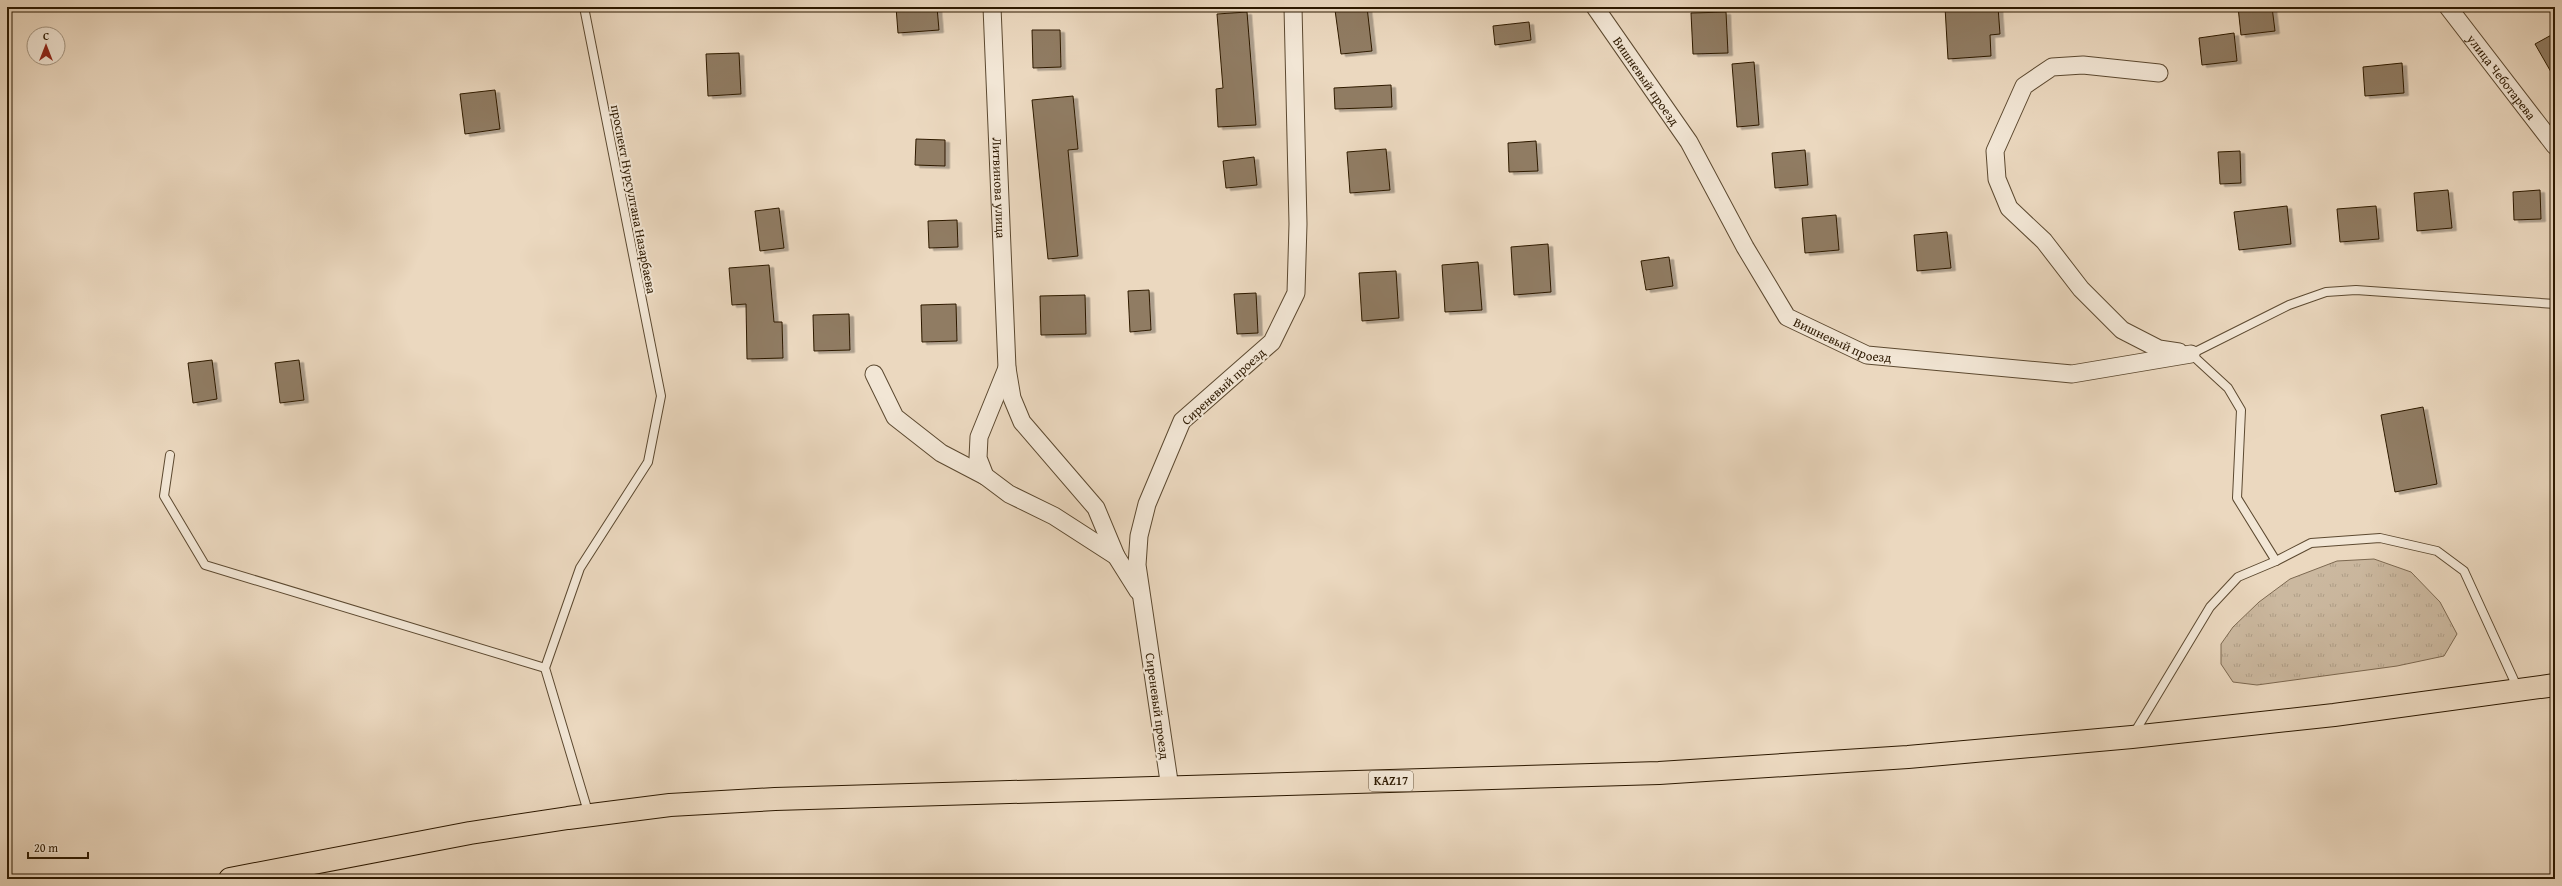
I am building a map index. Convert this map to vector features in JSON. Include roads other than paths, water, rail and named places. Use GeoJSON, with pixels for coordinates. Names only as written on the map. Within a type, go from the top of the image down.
{"type":"FeatureCollection","features":[{"type":"Feature","properties":{"kind":"main road","name":"KAZ17"},"geometry":{"type":"LineString","coordinates":[[230,879],[274,869],[470,833],[670,805],[775,799],[1659,773],[1908,757],[2132,737],[2334,715],[2555,685]]}},
{"type":"Feature","properties":{"kind":"street","name":"Литвинова улица"},"geometry":{"type":"LineString","coordinates":[[992,7],[1007,368],[1012,398],[1022,422],[1096,508],[1116,556],[1143,600]]}},
{"type":"Feature","properties":{"kind":"street","name":"Сиреневый проезд"},"geometry":{"type":"LineString","coordinates":[[1170,788],[1137,565],[1140,536],[1148,504],[1182,421],[1272,342],[1296,293],[1298,185],[1293,7]]}},
{"type":"Feature","properties":{"kind":"street","name":"Вишневый проезд"},"geometry":{"type":"LineString","coordinates":[[1595,7],[1689,142],[1745,247],[1787,317],[1867,355],[2072,374],[2191,354]]}},
{"type":"Feature","properties":{"kind":"street","name":"улица Чеботарева"},"geometry":{"type":"LineString","coordinates":[[2448,7],[2555,146]]}},
{"type":"Feature","properties":{"kind":"street"},"geometry":{"type":"LineString","coordinates":[[2159,73],[2083,65],[2052,67],[2024,86],[1994,150],[1997,179],[2009,208],[2044,241],[2081,289],[2122,330],[2159,349],[2191,354]]}},
{"type":"Feature","properties":{"kind":"street"},"geometry":{"type":"LineString","coordinates":[[985,476],[978,458],[979,438],[1007,368]]}},
{"type":"Feature","properties":{"kind":"street"},"geometry":{"type":"LineString","coordinates":[[874,374],[895,416],[941,453],[985,476],[1009,494],[1054,516],[1116,556]]}},
{"type":"Feature","properties":{"kind":"lane","name":"проспект Нурсултана Назарбаева"},"geometry":{"type":"LineString","coordinates":[[545,668],[580,568],[648,462],[661,396],[584,7]]}},
{"type":"Feature","properties":{"kind":"lane"},"geometry":{"type":"LineString","coordinates":[[2276,561],[2237,498],[2242,410],[2228,388],[2191,354],[2289,305],[2326,292],[2356,290],[2555,304]]}},
{"type":"Feature","properties":{"kind":"lane"},"geometry":{"type":"LineString","coordinates":[[170,455],[164,496],[205,565],[545,668],[589,816]]}},
{"type":"Feature","properties":{"kind":"lane"},"geometry":{"type":"LineString","coordinates":[[2132,737],[2210,607],[2238,577],[2276,561],[2310,543],[2380,538],[2437,551],[2464,571],[2518,690]]}}]}
